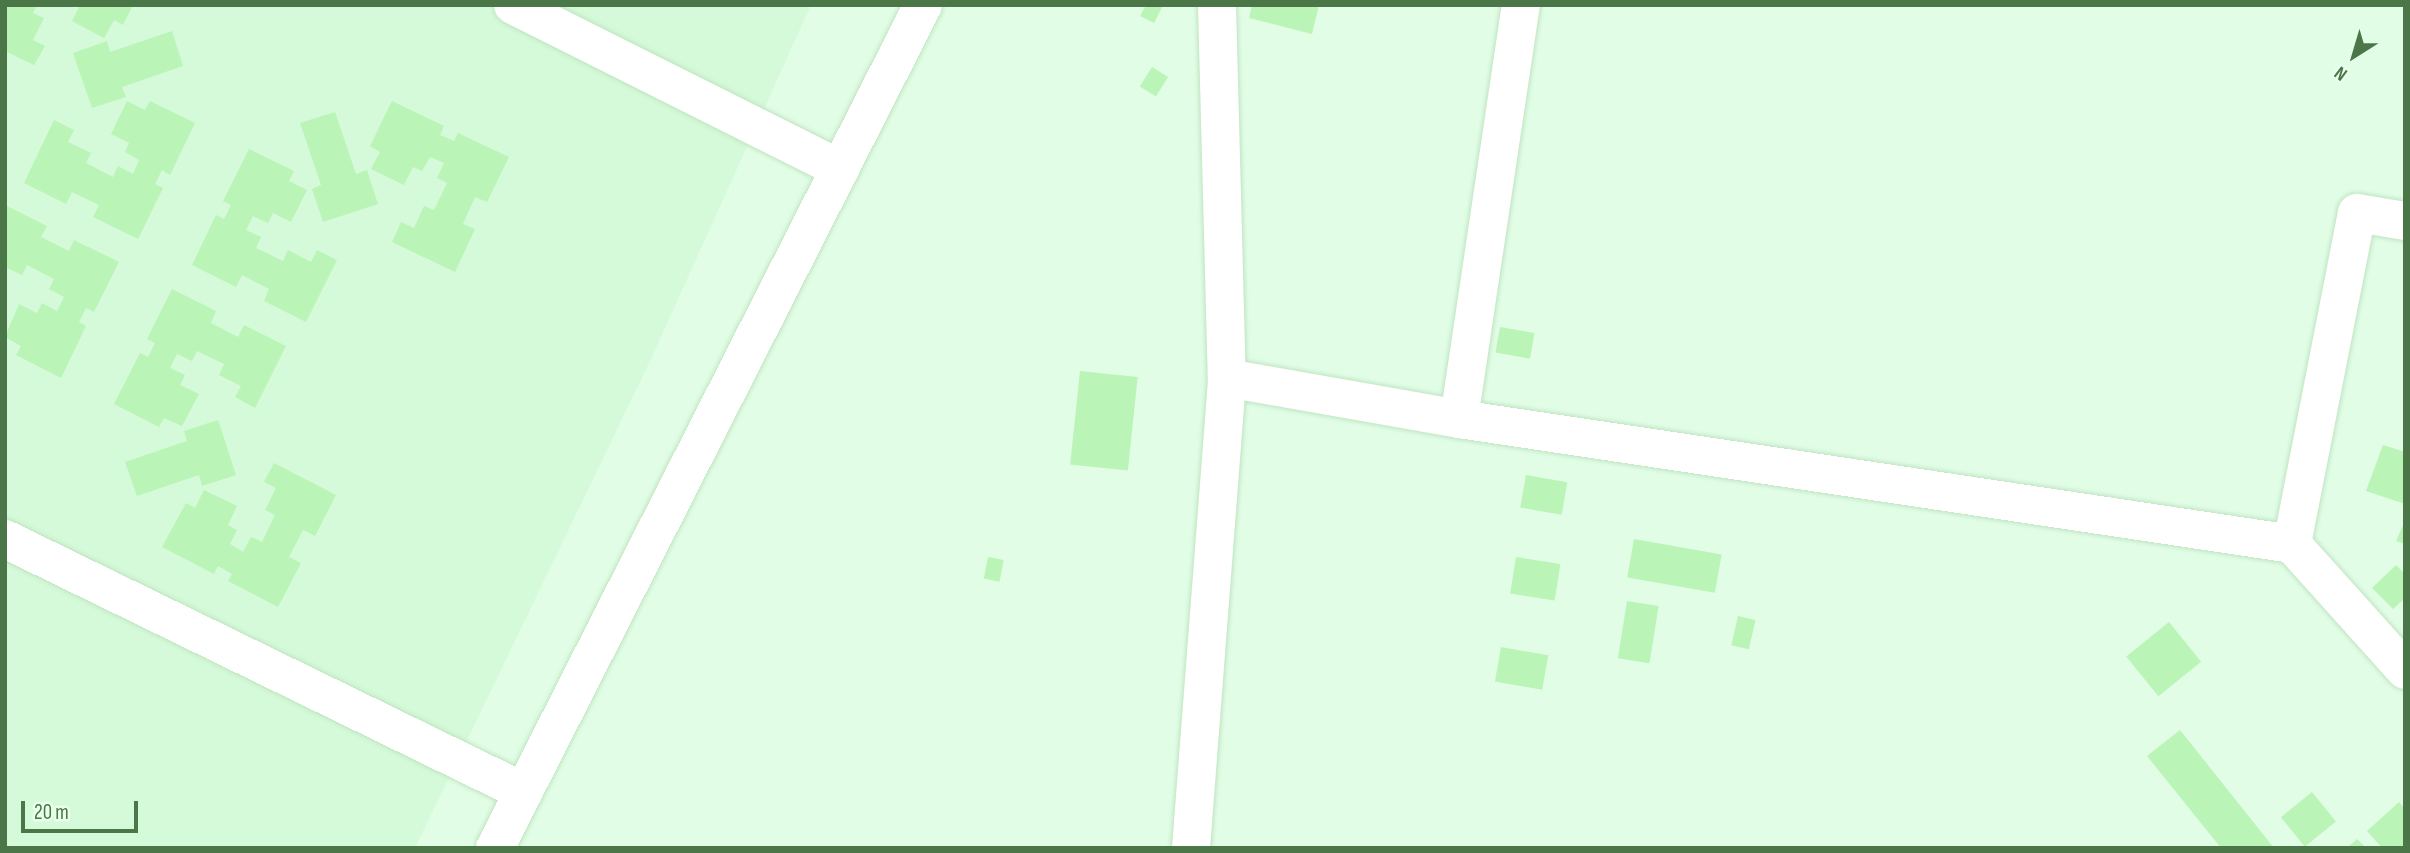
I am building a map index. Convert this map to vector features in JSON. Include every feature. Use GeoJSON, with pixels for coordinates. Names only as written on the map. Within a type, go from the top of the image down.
{"type":"FeatureCollection","features":[{"type":"Feature","properties":{"kind":"street"},"geometry":{"type":"LineString","coordinates":[[513,5],[840,169]]}},
{"type":"Feature","properties":{"kind":"street"},"geometry":{"type":"LineString","coordinates":[[495,848],[923,5]]}},
{"type":"Feature","properties":{"kind":"street"},"geometry":{"type":"LineString","coordinates":[[1191,848],[1227,378],[1217,5]]}},
{"type":"Feature","properties":{"kind":"street"},"geometry":{"type":"LineString","coordinates":[[1459,419],[1521,5]]}},
{"type":"Feature","properties":{"kind":"street"},"geometry":{"type":"LineString","coordinates":[[2292,544],[2357,213],[2405,221]]}},
{"type":"Feature","properties":{"kind":"street"},"geometry":{"type":"LineString","coordinates":[[1227,378],[1459,419],[2292,544],[2405,670]]}},
{"type":"Feature","properties":{"kind":"street"},"geometry":{"type":"LineString","coordinates":[[5,539],[524,792]]}},
{"type":"Feature","properties":{"kind":"shaded area"},"geometry":{"type":"Polygon","coordinates":[[[5,5],[811,5],[651,359],[415,848],[5,848],[5,5]]]}},
{"type":"Feature","properties":{"kind":"building"},"geometry":{"type":"Polygon","coordinates":[[[5,5],[37,5],[33,13],[44,18],[33,40],[45,46],[34,65],[5,51],[5,5]]]}},
{"type":"Feature","properties":{"kind":"building"},"geometry":{"type":"Polygon","coordinates":[[[80,5],[133,5],[123,25],[114,20],[104,38],[72,21],[80,5]]]}},
{"type":"Feature","properties":{"kind":"building"},"geometry":{"type":"Polygon","coordinates":[[[1146,5],[1163,5],[1154,23],[1140,16],[1146,5]]]}},
{"type":"Feature","properties":{"kind":"building"},"geometry":{"type":"Polygon","coordinates":[[[1252,5],[1319,5],[1312,34],[1249,18],[1252,5]]]}},
{"type":"Feature","properties":{"kind":"building"},"geometry":{"type":"Polygon","coordinates":[[[172,31],[183,66],[122,87],[126,97],[92,108],[73,53],[107,41],[110,52],[172,31]]]}},
{"type":"Feature","properties":{"kind":"building"},"geometry":{"type":"Polygon","coordinates":[[[1152,67],[1168,77],[1156,97],[1140,87],[1152,67]]]}},
{"type":"Feature","properties":{"kind":"building"},"geometry":{"type":"Polygon","coordinates":[[[127,101],[145,110],[150,101],[195,123],[170,175],[162,170],[155,184],[163,188],[138,239],[93,217],[99,205],[72,192],[66,204],[24,183],[54,120],[74,130],[68,142],[91,153],[86,163],[113,177],[118,166],[133,174],[139,160],[125,152],[129,143],[111,134],[127,101]]]}},
{"type":"Feature","properties":{"kind":"building"},"geometry":{"type":"Polygon","coordinates":[[[392,101],[444,126],[440,135],[454,141],[458,133],[509,157],[487,202],[475,197],[463,224],[475,229],[455,272],[392,242],[401,222],[414,228],[424,206],[434,210],[447,183],[437,178],[444,163],[430,157],[422,171],[413,167],[404,185],[371,169],[380,152],[370,146],[392,101]]]}},
{"type":"Feature","properties":{"kind":"building"},"geometry":{"type":"Polygon","coordinates":[[[335,112],[356,174],[367,170],[378,204],[323,222],[312,189],[321,185],[300,123],[335,112]]]}},
{"type":"Feature","properties":{"kind":"building"},"geometry":{"type":"Polygon","coordinates":[[[249,149],[294,171],[289,181],[307,190],[291,222],[273,213],[268,223],[253,216],[246,230],[261,237],[256,248],[283,261],[288,250],[311,262],[317,250],[337,260],[306,322],[264,301],[269,289],[242,275],[236,287],[192,265],[216,215],[224,219],[231,205],[223,201],[249,149]]]}},
{"type":"Feature","properties":{"kind":"building"},"geometry":{"type":"Polygon","coordinates":[[[5,205],[47,226],[41,237],[69,251],[74,240],[119,262],[94,312],[86,308],[79,322],[86,326],[61,378],[16,355],[21,346],[5,337],[19,304],[37,313],[42,303],[57,311],[64,297],[49,289],[54,279],[27,265],[22,275],[5,267],[5,205]]]}},
{"type":"Feature","properties":{"kind":"building"},"geometry":{"type":"Polygon","coordinates":[[[172,289],[216,311],[211,323],[238,337],[244,325],[286,346],[255,408],[235,397],[241,386],[219,375],[224,364],[197,351],[192,361],[177,354],[170,368],[185,375],[180,385],[199,394],[182,426],[164,418],[159,427],[114,404],[140,353],[148,357],[155,343],[147,339],[172,289]]]}},
{"type":"Feature","properties":{"kind":"building"},"geometry":{"type":"Polygon","coordinates":[[[1500,327],[1534,333],[1530,359],[1495,353],[1500,327]]]}},
{"type":"Feature","properties":{"kind":"building"},"geometry":{"type":"Polygon","coordinates":[[[1080,371],[1138,377],[1128,471],[1070,464],[1080,371]]]}},
{"type":"Feature","properties":{"kind":"building"},"geometry":{"type":"Polygon","coordinates":[[[218,420],[236,475],[202,486],[199,475],[137,496],[125,462],[187,441],[184,431],[218,420]]]}},
{"type":"Feature","properties":{"kind":"building"},"geometry":{"type":"Polygon","coordinates":[[[2383,445],[2405,452],[2405,504],[2366,491],[2383,445]]]}},
{"type":"Feature","properties":{"kind":"building"},"geometry":{"type":"Polygon","coordinates":[[[274,463],[336,495],[315,536],[303,530],[289,557],[301,563],[278,607],[228,581],[232,574],[218,566],[214,574],[162,547],[186,503],[195,508],[204,490],[237,506],[228,525],[237,530],[230,544],[243,552],[251,537],[262,542],[275,515],[265,510],[276,488],[264,482],[274,463]]]}},
{"type":"Feature","properties":{"kind":"building"},"geometry":{"type":"Polygon","coordinates":[[[1526,475],[1567,482],[1562,515],[1520,507],[1526,475]]]}},
{"type":"Feature","properties":{"kind":"building"},"geometry":{"type":"Polygon","coordinates":[[[2405,521],[2405,544],[2396,541],[2405,521]]]}},
{"type":"Feature","properties":{"kind":"building"},"geometry":{"type":"Polygon","coordinates":[[[1634,539],[1722,554],[1715,593],[1627,577],[1634,539]]]}},
{"type":"Feature","properties":{"kind":"building"},"geometry":{"type":"Polygon","coordinates":[[[988,557],[1004,560],[1000,582],[984,579],[988,557]]]}},
{"type":"Feature","properties":{"kind":"building"},"geometry":{"type":"Polygon","coordinates":[[[1516,557],[1560,564],[1555,601],[1510,594],[1516,557]]]}},
{"type":"Feature","properties":{"kind":"building"},"geometry":{"type":"Polygon","coordinates":[[[2396,565],[2405,574],[2405,598],[2393,609],[2372,588],[2396,565]]]}},
{"type":"Feature","properties":{"kind":"building"},"geometry":{"type":"Polygon","coordinates":[[[1627,601],[1659,606],[1650,663],[1618,658],[1627,601]]]}},
{"type":"Feature","properties":{"kind":"building"},"geometry":{"type":"Polygon","coordinates":[[[1738,616],[1756,620],[1749,649],[1731,645],[1738,616]]]}},
{"type":"Feature","properties":{"kind":"building"},"geometry":{"type":"Polygon","coordinates":[[[2169,622],[2201,662],[2158,696],[2126,657],[2169,622]]]}},
{"type":"Feature","properties":{"kind":"building"},"geometry":{"type":"Polygon","coordinates":[[[1501,647],[1548,655],[1542,690],[1495,681],[1501,647]]]}},
{"type":"Feature","properties":{"kind":"building"},"geometry":{"type":"Polygon","coordinates":[[[2180,730],[2274,848],[2221,848],[2147,756],[2180,730]]]}},
{"type":"Feature","properties":{"kind":"building"},"geometry":{"type":"Polygon","coordinates":[[[2312,792],[2336,822],[2305,847],[2281,817],[2312,792]]]}},
{"type":"Feature","properties":{"kind":"building"},"geometry":{"type":"Polygon","coordinates":[[[2399,802],[2405,809],[2405,848],[2382,848],[2367,831],[2399,802]]]}},
{"type":"Feature","properties":{"kind":"building"},"geometry":{"type":"Polygon","coordinates":[[[2357,839],[2366,848],[2347,848],[2357,839]]]}}]}
